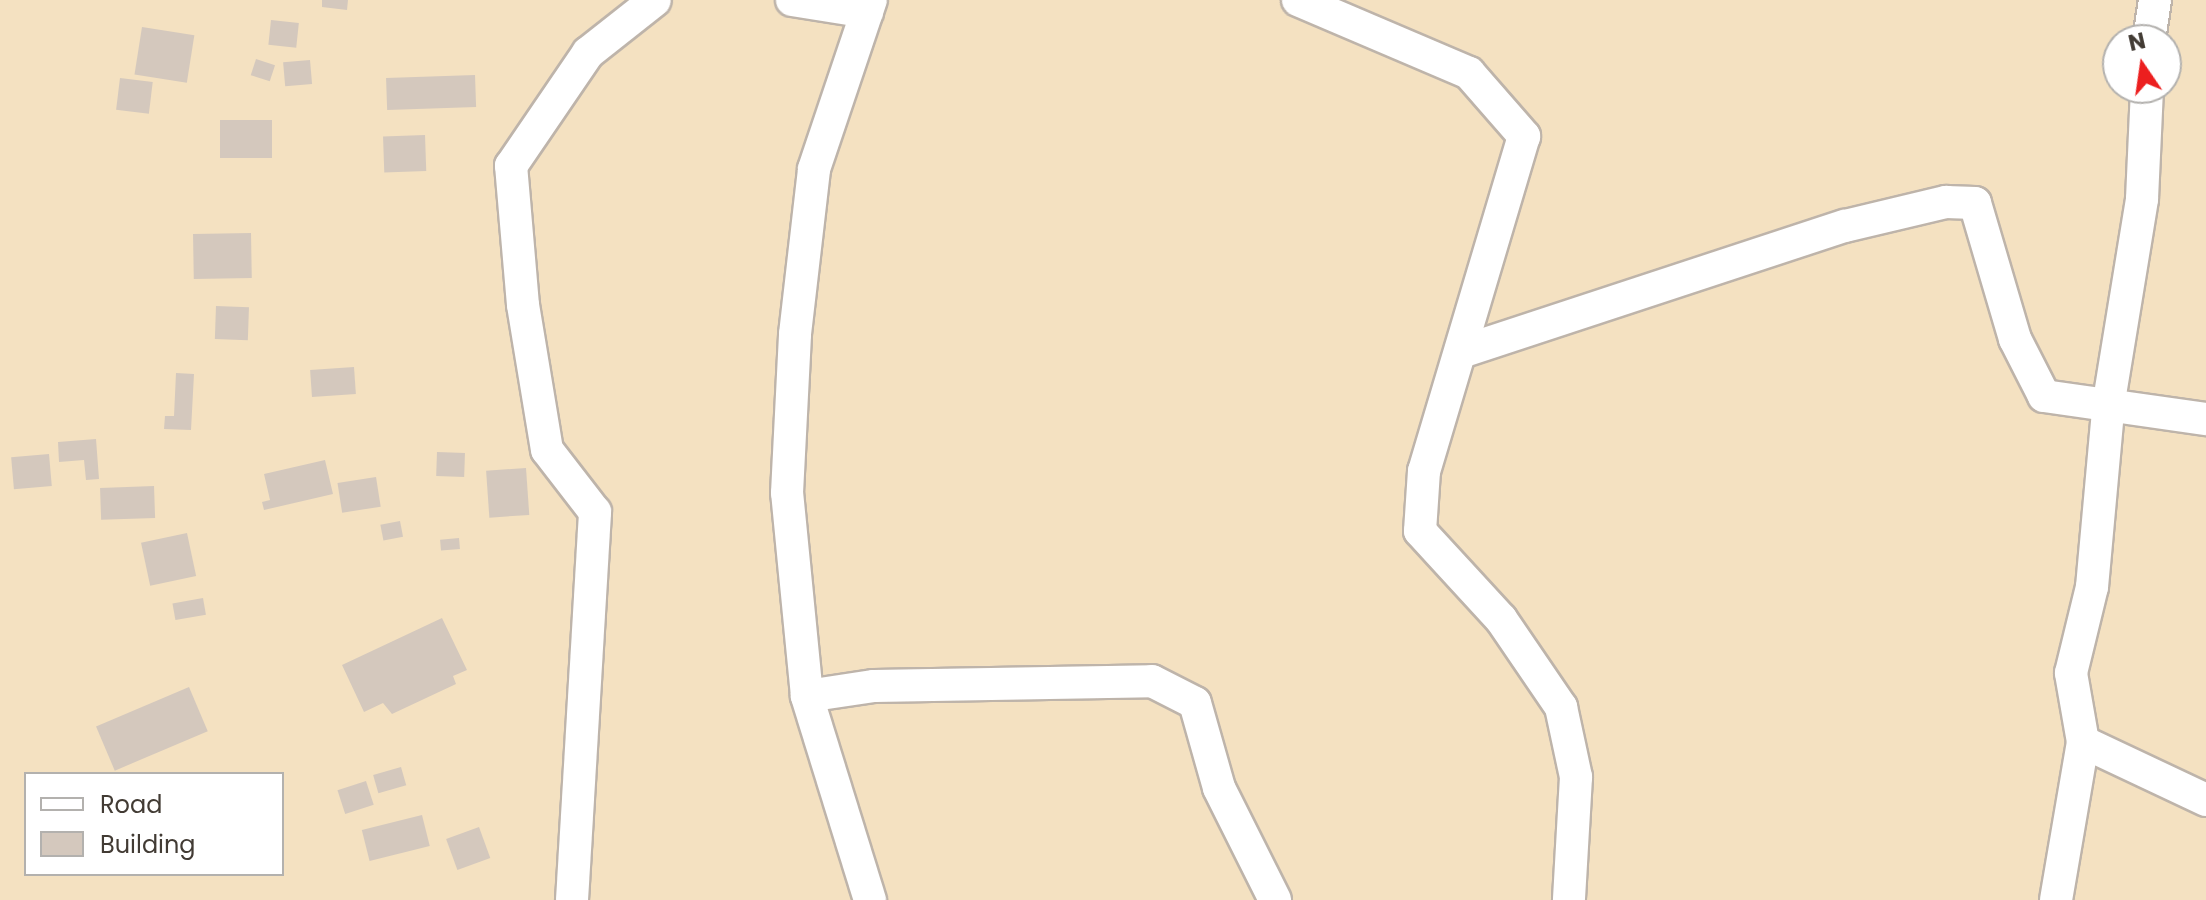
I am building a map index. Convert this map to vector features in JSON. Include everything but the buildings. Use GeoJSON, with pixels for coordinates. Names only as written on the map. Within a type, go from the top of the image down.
{"type":"FeatureCollection","features":[{"type":"Feature","properties":{"kind":"street"},"geometry":{"type":"LineString","coordinates":[[572,900],[595,512],[547,450],[523,305],[511,166],[588,53],[655,0]]}},
{"type":"Feature","properties":{"kind":"street"},"geometry":{"type":"LineString","coordinates":[[792,0],[869,6],[814,169],[795,334],[787,493],[807,696],[870,900]]}},
{"type":"Feature","properties":{"kind":"street"},"geometry":{"type":"LineString","coordinates":[[1298,0],[1469,73],[1524,136],[1424,471],[1420,531],[1501,619],[1561,707],[1576,777],[1569,900]]}},
{"type":"Feature","properties":{"kind":"street"},"geometry":{"type":"LineString","coordinates":[[2151,24],[2155,0]]}},
{"type":"Feature","properties":{"kind":"street"},"geometry":{"type":"LineString","coordinates":[[2056,900],[2083,742],[2071,673],[2092,587],[2109,401],[2142,199],[2146,104]]}},
{"type":"Feature","properties":{"kind":"street"},"geometry":{"type":"LineString","coordinates":[[1461,352],[1845,226],[1946,202],[1975,203],[2015,339],[2044,396],[2109,401],[2206,419]]}},
{"type":"Feature","properties":{"kind":"street"},"geometry":{"type":"LineString","coordinates":[[807,696],[874,686],[1152,681],[1195,703],[1219,788],[1275,900]]}},
{"type":"Feature","properties":{"kind":"street"},"geometry":{"type":"LineString","coordinates":[[2083,742],[2206,800]]}},
{"type":"Feature","properties":{"kind":"sand"},"geometry":{"type":"Polygon","coordinates":[[[0,0],[2206,0],[2206,900],[0,900],[0,0]]]}}]}
